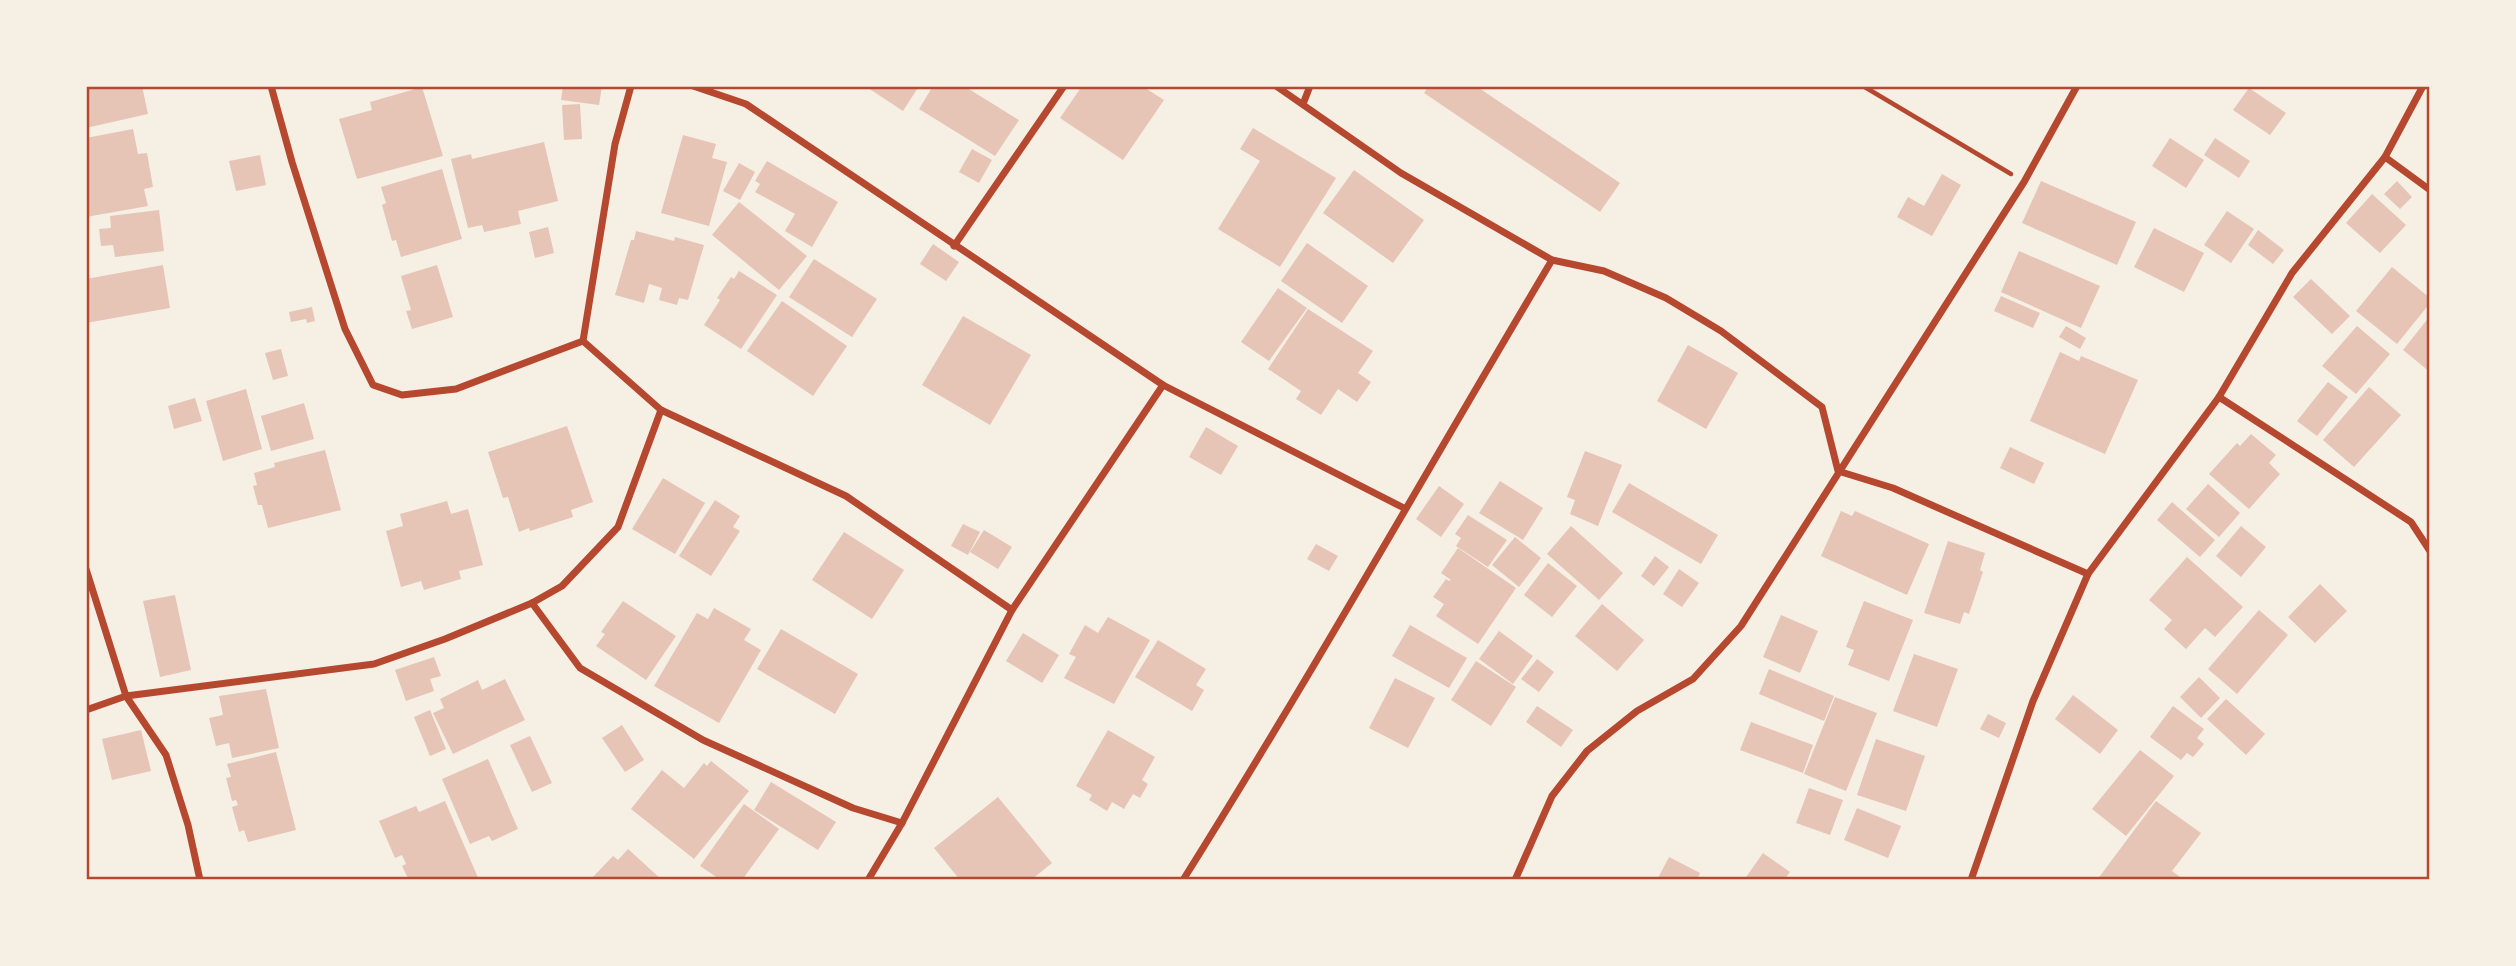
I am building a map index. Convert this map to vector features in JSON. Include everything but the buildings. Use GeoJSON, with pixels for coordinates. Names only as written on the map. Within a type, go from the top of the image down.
{"type":"FeatureCollection","features":[{"type":"Feature","properties":{"kind":"street"},"geometry":{"type":"LineString","coordinates":[[271,86],[345,329],[373,385],[402,395],[456,389],[583,341]]}},
{"type":"Feature","properties":{"kind":"street"},"geometry":{"type":"LineString","coordinates":[[583,341],[615,144],[631,86]]}},
{"type":"Feature","properties":{"kind":"street"},"geometry":{"type":"LineString","coordinates":[[693,86],[746,104],[1163,385],[1404,508]]}},
{"type":"Feature","properties":{"kind":"street"},"geometry":{"type":"LineString","coordinates":[[954,246],[1063,86]]}},
{"type":"Feature","properties":{"kind":"street"},"geometry":{"type":"LineString","coordinates":[[1276,86],[1401,173],[1552,260],[1604,271],[1666,298],[1721,331],[1822,407],[1838,471]]}},
{"type":"Feature","properties":{"kind":"street"},"geometry":{"type":"LineString","coordinates":[[1303,104],[1310,86]]}},
{"type":"Feature","properties":{"kind":"street"},"geometry":{"type":"LineString","coordinates":[[1515,880],[1552,796],[1587,751],[1637,711],[1693,679],[1741,626],[2024,182],[2077,86]]}},
{"type":"Feature","properties":{"kind":"street"},"geometry":{"type":"LineString","coordinates":[[1971,880],[2033,701],[2088,574],[2219,397],[2292,273],[2385,157],[2423,86]]}},
{"type":"Feature","properties":{"kind":"street"},"geometry":{"type":"LineString","coordinates":[[2385,157],[2430,190]]}},
{"type":"Feature","properties":{"kind":"street"},"geometry":{"type":"LineString","coordinates":[[1183,880],[1267,746],[1404,508],[1552,260]]}},
{"type":"Feature","properties":{"kind":"street"},"geometry":{"type":"LineString","coordinates":[[583,341],[661,410],[846,496],[1012,610]]}},
{"type":"Feature","properties":{"kind":"street"},"geometry":{"type":"LineString","coordinates":[[868,880],[902,822],[1012,610],[1163,385]]}},
{"type":"Feature","properties":{"kind":"street"},"geometry":{"type":"LineString","coordinates":[[2219,397],[2411,522],[2430,551]]}},
{"type":"Feature","properties":{"kind":"street"},"geometry":{"type":"LineString","coordinates":[[86,710],[126,696],[374,664],[445,639],[532,603],[562,586],[618,527],[661,410]]}},
{"type":"Feature","properties":{"kind":"street"},"geometry":{"type":"LineString","coordinates":[[1838,471],[1893,488],[2088,574]]}},
{"type":"Feature","properties":{"kind":"street"},"geometry":{"type":"LineString","coordinates":[[86,569],[126,696],[166,755],[188,825],[200,880]]}},
{"type":"Feature","properties":{"kind":"street"},"geometry":{"type":"LineString","coordinates":[[532,603],[580,668],[703,740],[853,808],[902,822]]}},
{"type":"Feature","properties":{"kind":"path"},"geometry":{"type":"LineString","coordinates":[[1863,86],[2024,182]]}}]}
